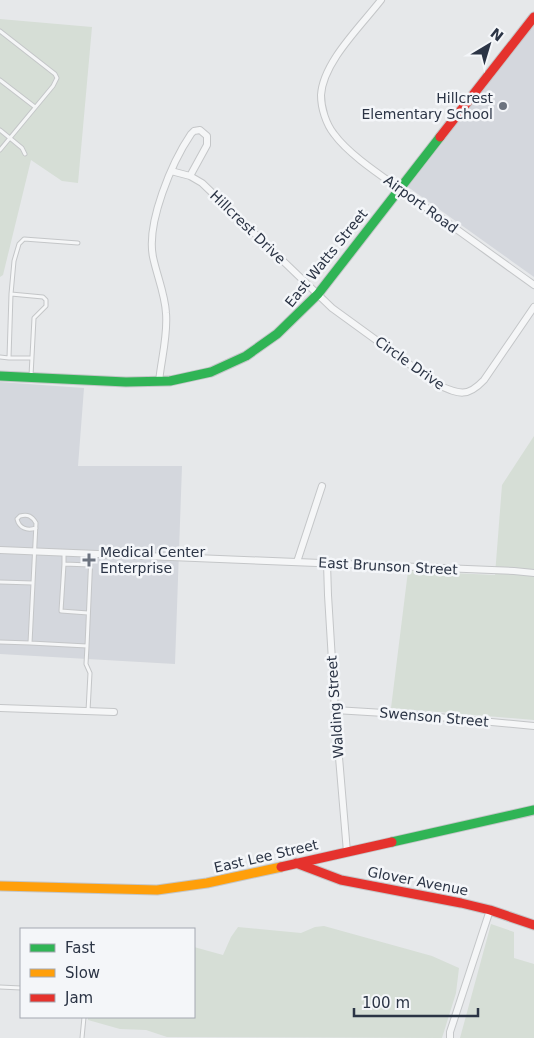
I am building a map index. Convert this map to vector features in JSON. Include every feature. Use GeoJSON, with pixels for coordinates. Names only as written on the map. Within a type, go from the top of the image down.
{"type":"FeatureCollection","features":[{"type":"Feature","properties":{"kind":"main road","name":"East Watts Street"},"geometry":{"type":"LineString","coordinates":[[0,376],[132,383],[159,382],[194,377],[231,363],[266,344],[282,332],[318,294],[534,17]]}},
{"type":"Feature","properties":{"kind":"main road","name":"East Lee Street"},"geometry":{"type":"LineString","coordinates":[[0,886],[157,890],[207,883],[534,810]]}},
{"type":"Feature","properties":{"kind":"main road","name":"Glover Avenue"},"geometry":{"type":"LineString","coordinates":[[296,863],[341,880],[490,910],[534,924]]}},
{"type":"Feature","properties":{"kind":"street","name":"Airport Road"},"geometry":{"type":"LineString","coordinates":[[381,0],[334,59],[324,77],[321,96],[324,116],[333,134],[347,148],[400,189],[534,285]]}},
{"type":"Feature","properties":{"kind":"street"},"geometry":{"type":"LineString","coordinates":[[159,382],[166,315],[164,295],[151,243],[156,214],[176,160],[191,134],[194,131],[200,130],[207,136],[207,145],[190,176]]}},
{"type":"Feature","properties":{"kind":"street","name":"Hillcrest Drive"},"geometry":{"type":"LineString","coordinates":[[172,171],[190,176],[214,194],[318,294]]}},
{"type":"Feature","properties":{"kind":"street","name":"Circle Drive"},"geometry":{"type":"LineString","coordinates":[[318,294],[332,308],[438,385],[457,394],[468,393],[477,388],[534,307]]}},
{"type":"Feature","properties":{"kind":"street"},"geometry":{"type":"LineString","coordinates":[[297,562],[322,486]]}},
{"type":"Feature","properties":{"kind":"street","name":"East Brunson Street"},"geometry":{"type":"LineString","coordinates":[[0,550],[514,570],[534,573]]}},
{"type":"Feature","properties":{"kind":"street","name":"Walding Street"},"geometry":{"type":"LineString","coordinates":[[327,563],[335,710],[347,852]]}},
{"type":"Feature","properties":{"kind":"street"},"geometry":{"type":"LineString","coordinates":[[0,708],[114,712]]}},
{"type":"Feature","properties":{"kind":"street","name":"Swenson Street"},"geometry":{"type":"LineString","coordinates":[[335,710],[417,715],[534,726]]}},
{"type":"Feature","properties":{"kind":"street"},"geometry":{"type":"LineString","coordinates":[[450,1038],[450,1032],[490,910]]}},
{"type":"Feature","properties":{"kind":"lane"},"geometry":{"type":"LineString","coordinates":[[0,31],[55,74],[57,78],[53,86],[0,150]]}},
{"type":"Feature","properties":{"kind":"lane"},"geometry":{"type":"LineString","coordinates":[[0,80],[35,107]]}},
{"type":"Feature","properties":{"kind":"lane"},"geometry":{"type":"LineString","coordinates":[[0,130],[22,148],[26,154]]}},
{"type":"Feature","properties":{"kind":"lane"},"geometry":{"type":"LineString","coordinates":[[9,358],[11,294],[14,261],[19,244],[24,239],[78,243]]}},
{"type":"Feature","properties":{"kind":"lane"},"geometry":{"type":"LineString","coordinates":[[11,294],[43,297],[46,300],[46,306],[34,318],[31,378]]}},
{"type":"Feature","properties":{"kind":"lane"},"geometry":{"type":"LineString","coordinates":[[0,357],[32,358]]}},
{"type":"Feature","properties":{"kind":"lane"},"geometry":{"type":"LineString","coordinates":[[30,643],[35,552],[36,528],[36,523],[31,516],[25,514],[18,519],[18,524],[23,528],[31,530],[36,528]]}},
{"type":"Feature","properties":{"kind":"lane"},"geometry":{"type":"LineString","coordinates":[[64,553],[60,611],[88,612]]}},
{"type":"Feature","properties":{"kind":"lane"},"geometry":{"type":"LineString","coordinates":[[88,711],[90,673],[86,664],[91,554]]}},
{"type":"Feature","properties":{"kind":"lane"},"geometry":{"type":"LineString","coordinates":[[64,564],[90,565]]}},
{"type":"Feature","properties":{"kind":"lane"},"geometry":{"type":"LineString","coordinates":[[0,582],[33,583]]}},
{"type":"Feature","properties":{"kind":"lane"},"geometry":{"type":"LineString","coordinates":[[0,642],[87,646]]}},
{"type":"Feature","properties":{"kind":"lane"},"geometry":{"type":"LineString","coordinates":[[0,987],[20,988]]}},
{"type":"Feature","properties":{"kind":"lane"},"geometry":{"type":"LineString","coordinates":[[82,1038],[84,1018]]}},
{"type":"Feature","properties":{"kind":"shaded area"},"geometry":{"type":"Polygon","coordinates":[[[0,19],[92,27],[78,183],[62,181],[31,160],[3,275],[0,277],[0,19]]]}},
{"type":"Feature","properties":{"kind":"shaded area","name":"Hillcrest Elementary School"},"geometry":{"type":"Polygon","coordinates":[[[534,25],[534,277],[408,187],[534,25]]]}},
{"type":"Feature","properties":{"kind":"shaded area","name":"Medical Center Enterprise"},"geometry":{"type":"Polygon","coordinates":[[[0,382],[84,388],[78,466],[182,466],[175,664],[0,654],[0,382]]]}},
{"type":"Feature","properties":{"kind":"shaded area"},"geometry":{"type":"Polygon","coordinates":[[[534,436],[534,720],[391,708],[408,571],[495,575],[502,485],[534,436]]]}},
{"type":"Feature","properties":{"kind":"shaded area"},"geometry":{"type":"Polygon","coordinates":[[[491,924],[514,932],[514,958],[534,964],[534,1038],[460,1038],[491,924]]]}},
{"type":"Feature","properties":{"kind":"shaded area"},"geometry":{"type":"Polygon","coordinates":[[[324,926],[432,956],[459,968],[456,993],[442,1038],[167,1037],[146,1030],[120,1029],[88,1020],[88,1018],[195,1018],[195,947],[223,955],[238,927],[301,933],[315,927],[324,926]]]}},
{"type":"Feature","properties":{"kind":"traffic: fast"},"geometry":{"type":"LineString","coordinates":[[0,376],[126,382],[170,381],[211,372],[246,356],[277,334],[318,294],[440,137]]}},
{"type":"Feature","properties":{"kind":"traffic: fast"},"geometry":{"type":"LineString","coordinates":[[392,842],[534,810]]}},
{"type":"Feature","properties":{"kind":"traffic: slow"},"geometry":{"type":"LineString","coordinates":[[0,886],[157,890],[207,883],[281,867]]}},
{"type":"Feature","properties":{"kind":"traffic: jam"},"geometry":{"type":"LineString","coordinates":[[440,137],[534,17]]}},
{"type":"Feature","properties":{"kind":"traffic: jam"},"geometry":{"type":"LineString","coordinates":[[281,867],[392,842]]}},
{"type":"Feature","properties":{"kind":"traffic: jam"},"geometry":{"type":"LineString","coordinates":[[296,863],[341,880],[461,903],[490,910],[534,925]]}},
{"type":"Feature","properties":{"kind":"place","name":"Hillcrest Elementary School"},"geometry":{"type":"Point","coordinates":[503,106]}},
{"type":"Feature","properties":{"kind":"place","name":"Medical Center Enterprise"},"geometry":{"type":"Point","coordinates":[89,560]}}]}
